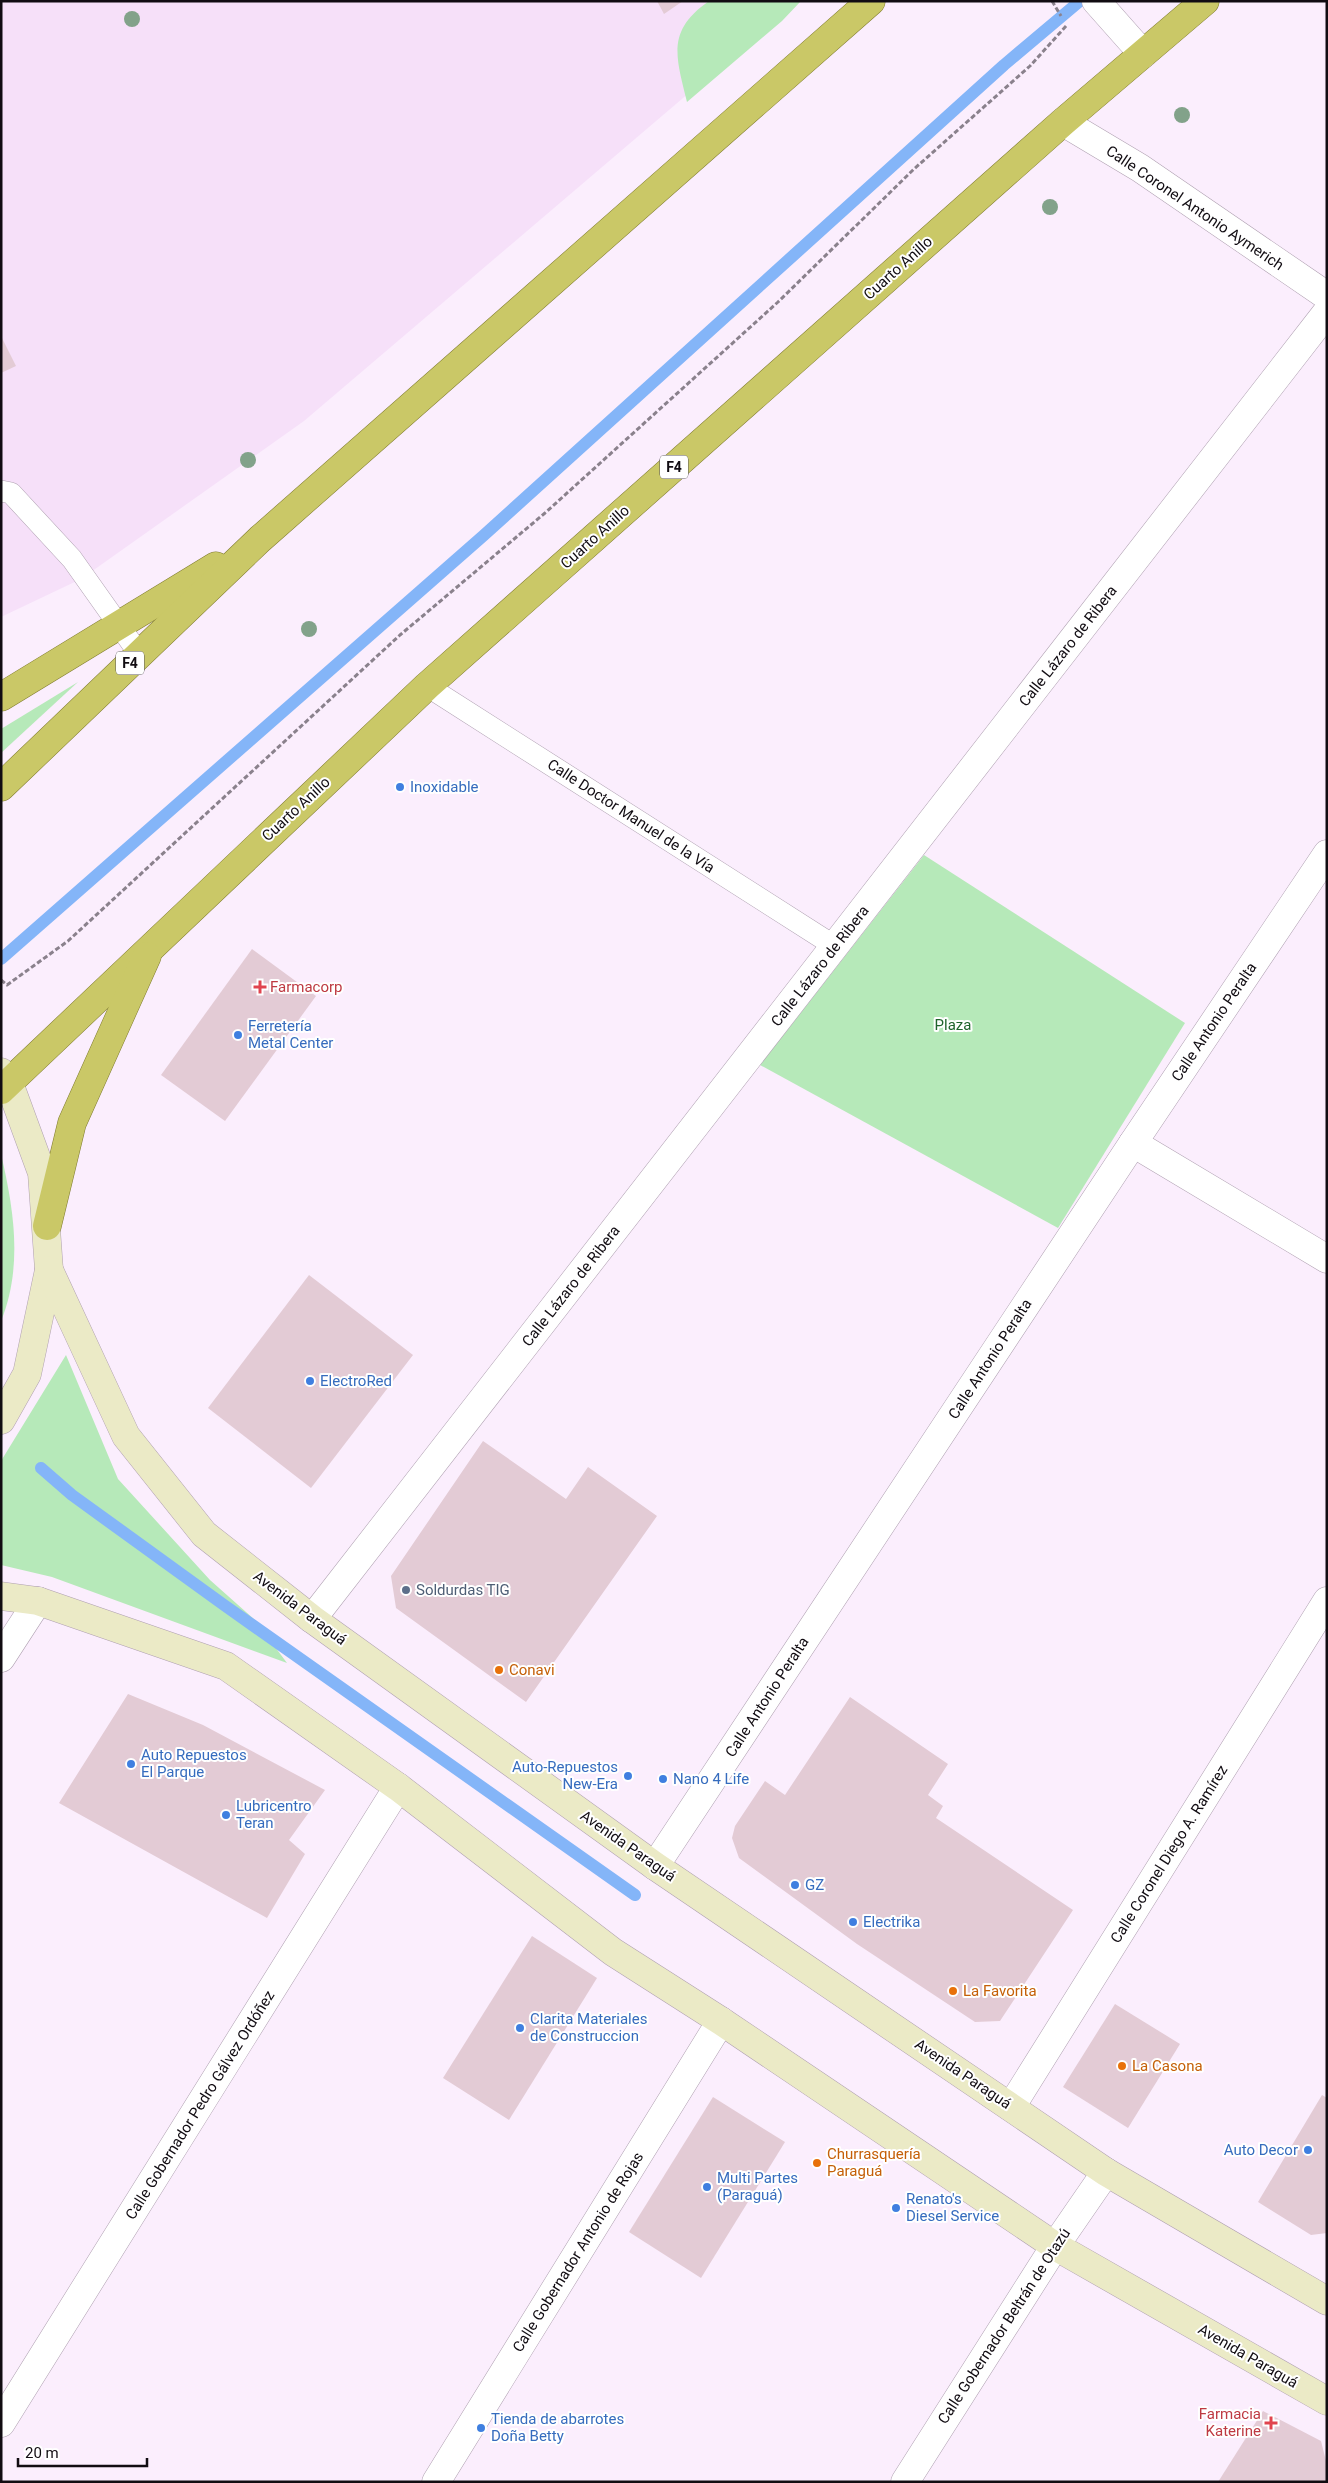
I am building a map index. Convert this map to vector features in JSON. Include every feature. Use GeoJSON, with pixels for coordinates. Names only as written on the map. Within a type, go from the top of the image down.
{"type":"FeatureCollection","features":[{"type":"Feature","properties":{"kind":"highway","name":"F4"},"geometry":{"type":"LineString","coordinates":[[1,787],[260,539],[871,1]]}},
{"type":"Feature","properties":{"kind":"highway","name":"Cuarto Anillo"},"geometry":{"type":"LineString","coordinates":[[4,1081],[427,686],[1063,122],[1205,1]]}},
{"type":"Feature","properties":{"kind":"highway"},"geometry":{"type":"LineString","coordinates":[[1,697],[260,539]]}},
{"type":"Feature","properties":{"kind":"highway"},"geometry":{"type":"LineString","coordinates":[[47,1226],[72,1123],[152,944]]}},
{"type":"Feature","properties":{"kind":"main road"},"geometry":{"type":"LineString","coordinates":[[1,1420],[27,1374],[49,1270],[42,1173],[4,1081]]}},
{"type":"Feature","properties":{"kind":"main road","name":"Avenida Paraguá"},"geometry":{"type":"LineString","coordinates":[[49,1270],[126,1436],[204,1534],[312,1619],[655,1866],[1106,2172],[1327,2302]]}},
{"type":"Feature","properties":{"kind":"main road","name":"Avenida Paraguá"},"geometry":{"type":"LineString","coordinates":[[1,1596],[38,1601],[226,1666],[398,1787],[612,1952],[721,2021],[1055,2246],[1327,2401]]}},
{"type":"Feature","properties":{"kind":"street"},"geometry":{"type":"LineString","coordinates":[[1096,1],[1143,54]]}},
{"type":"Feature","properties":{"kind":"street","name":"Calle Coronel Antonio Aymerich"},"geometry":{"type":"LineString","coordinates":[[1063,122],[1140,168],[1327,296]]}},
{"type":"Feature","properties":{"kind":"street","name":"Calle Lázaro de Ribera"},"geometry":{"type":"LineString","coordinates":[[312,1619],[836,947],[1327,312]]}},
{"type":"Feature","properties":{"kind":"street","name":"Calle Antonio Peralta"},"geometry":{"type":"LineString","coordinates":[[655,1866],[1133,1142],[1327,854]]}},
{"type":"Feature","properties":{"kind":"street"},"geometry":{"type":"LineString","coordinates":[[1133,1142],[1327,1259]]}},
{"type":"Feature","properties":{"kind":"street"},"geometry":{"type":"LineString","coordinates":[[1,1658],[38,1601]]}},
{"type":"Feature","properties":{"kind":"street","name":"Calle Coronel Diego A. Ramírez"},"geometry":{"type":"LineString","coordinates":[[1011,2107],[1327,1601]]}},
{"type":"Feature","properties":{"kind":"street","name":"Calle Gobernador Pedro Gálvez Ordóñez"},"geometry":{"type":"LineString","coordinates":[[1,2423],[398,1787]]}},
{"type":"Feature","properties":{"kind":"street","name":"Calle Gobernador Antonio de Rojas"},"geometry":{"type":"LineString","coordinates":[[436,2482],[721,2021]]}},
{"type":"Feature","properties":{"kind":"street","name":"Calle Gobernador Beltrán de Otazú"},"geometry":{"type":"LineString","coordinates":[[905,2482],[1055,2246],[1106,2172]]}},
{"type":"Feature","properties":{"kind":"lane"},"geometry":{"type":"LineString","coordinates":[[1,491],[11,493],[72,559],[118,626],[140,654]]}},
{"type":"Feature","properties":{"kind":"lane","name":"Calle Doctor Manuel de la Vía"},"geometry":{"type":"LineString","coordinates":[[427,686],[836,947]]}},
{"type":"Feature","properties":{"kind":"path"},"geometry":{"type":"LineString","coordinates":[[1,980],[7,985],[68,941],[400,635],[552,506],[778,302],[914,168],[1030,66],[1068,26],[1052,1]]}},
{"type":"Feature","properties":{"kind":"shaded area"},"geometry":{"type":"Polygon","coordinates":[[[1,1],[797,1],[304,421],[81,579],[1,617],[1,1]]]}},
{"type":"Feature","properties":{"kind":"green space"},"geometry":{"type":"Polygon","coordinates":[[[709,1],[801,1],[782,21],[687,102],[678,58],[680,34],[695,12],[709,1]]]}},
{"type":"Feature","properties":{"kind":"green space"},"geometry":{"type":"Polygon","coordinates":[[[78,682],[1,753],[1,729],[78,682]]]}},
{"type":"Feature","properties":{"kind":"green space","name":"Plaza"},"geometry":{"type":"Polygon","coordinates":[[[924,855],[1185,1023],[1058,1228],[760,1065],[924,855]]]}},
{"type":"Feature","properties":{"kind":"green space"},"geometry":{"type":"Polygon","coordinates":[[[1,1154],[13,1217],[14,1259],[8,1301],[1,1321],[1,1154]]]}},
{"type":"Feature","properties":{"kind":"green space"},"geometry":{"type":"Polygon","coordinates":[[[66,1355],[118,1479],[210,1580],[255,1620],[287,1663],[52,1577],[1,1565],[1,1461],[66,1355]]]}},
{"type":"Feature","properties":{"kind":"building"},"geometry":{"type":"Polygon","coordinates":[[[657,1],[683,1],[664,14],[657,1]]]}},
{"type":"Feature","properties":{"kind":"building"},"geometry":{"type":"Polygon","coordinates":[[[1,336],[16,366],[1,373],[1,336]]]}},
{"type":"Feature","properties":{"kind":"building","name":"Ferretería Metal Center"},"geometry":{"type":"Polygon","coordinates":[[[252,949],[316,996],[225,1121],[161,1075],[252,949]]]}},
{"type":"Feature","properties":{"kind":"building","name":"ElectroRed"},"geometry":{"type":"Polygon","coordinates":[[[309,1275],[413,1355],[311,1488],[208,1408],[309,1275]]]}},
{"type":"Feature","properties":{"kind":"building"},"geometry":{"type":"Polygon","coordinates":[[[483,1441],[566,1499],[588,1467],[657,1516],[526,1702],[396,1608],[391,1576],[483,1441]]]}},
{"type":"Feature","properties":{"kind":"building","name":"Lubricentro Teran"},"geometry":{"type":"Polygon","coordinates":[[[128,1694],[203,1725],[325,1790],[289,1840],[305,1854],[267,1918],[59,1803],[128,1694]]]}},
{"type":"Feature","properties":{"kind":"building"},"geometry":{"type":"Polygon","coordinates":[[[850,1697],[948,1764],[928,1795],[943,1806],[936,1818],[1073,1910],[1000,2021],[975,2022],[857,1944],[739,1858],[732,1838],[735,1826],[765,1781],[785,1795],[850,1697]]]}},
{"type":"Feature","properties":{"kind":"building","name":"Clarita Materiales de Construccion"},"geometry":{"type":"Polygon","coordinates":[[[532,1936],[597,1978],[509,2120],[443,2078],[532,1936]]]}},
{"type":"Feature","properties":{"kind":"building","name":"La Casona"},"geometry":{"type":"Polygon","coordinates":[[[1115,2004],[1180,2044],[1128,2128],[1063,2087],[1115,2004]]]}},
{"type":"Feature","properties":{"kind":"building","name":"Auto Decor"},"geometry":{"type":"Polygon","coordinates":[[[1322,2095],[1327,2098],[1327,2233],[1311,2235],[1258,2202],[1322,2095]]]}},
{"type":"Feature","properties":{"kind":"building","name":"Multi Partes (Paraguá)"},"geometry":{"type":"Polygon","coordinates":[[[713,2097],[785,2142],[701,2278],[629,2232],[713,2097]]]}},
{"type":"Feature","properties":{"kind":"building"},"geometry":{"type":"Polygon","coordinates":[[[1263,2411],[1321,2441],[1327,2465],[1327,2482],[1218,2482],[1263,2411]]]}},
{"type":"Feature","properties":{"kind":"waterway"},"geometry":{"type":"LineString","coordinates":[[1,959],[483,536],[1004,65],[1080,1]]}},
{"type":"Feature","properties":{"kind":"waterway"},"geometry":{"type":"LineString","coordinates":[[41,1468],[72,1495],[224,1605],[635,1895]]}},
{"type":"Feature","properties":{"kind":"place","name":"Inoxidable"},"geometry":{"type":"Point","coordinates":[400,787]}},
{"type":"Feature","properties":{"kind":"place","name":"Farmacorp"},"geometry":{"type":"Point","coordinates":[260,987]}},
{"type":"Feature","properties":{"kind":"place","name":"Ferretería Metal Center"},"geometry":{"type":"Point","coordinates":[238,1035]}},
{"type":"Feature","properties":{"kind":"place","name":"ElectroRed"},"geometry":{"type":"Point","coordinates":[310,1381]}},
{"type":"Feature","properties":{"kind":"place","name":"Soldurdas TIG"},"geometry":{"type":"Point","coordinates":[406,1590]}},
{"type":"Feature","properties":{"kind":"place","name":"Conavi"},"geometry":{"type":"Point","coordinates":[499,1670]}},
{"type":"Feature","properties":{"kind":"place","name":"Auto Repuestos El Parque"},"geometry":{"type":"Point","coordinates":[131,1764]}},
{"type":"Feature","properties":{"kind":"place","name":"Auto-Repuestos New-Era"},"geometry":{"type":"Point","coordinates":[628,1776]}},
{"type":"Feature","properties":{"kind":"place","name":"Nano 4 Life"},"geometry":{"type":"Point","coordinates":[663,1779]}},
{"type":"Feature","properties":{"kind":"place","name":"Lubricentro Teran"},"geometry":{"type":"Point","coordinates":[226,1815]}},
{"type":"Feature","properties":{"kind":"place","name":"GZ"},"geometry":{"type":"Point","coordinates":[795,1885]}},
{"type":"Feature","properties":{"kind":"place","name":"Electrika"},"geometry":{"type":"Point","coordinates":[853,1922]}},
{"type":"Feature","properties":{"kind":"place","name":"La Favorita"},"geometry":{"type":"Point","coordinates":[953,1991]}},
{"type":"Feature","properties":{"kind":"place","name":"Clarita Materiales de Construccion"},"geometry":{"type":"Point","coordinates":[520,2028]}},
{"type":"Feature","properties":{"kind":"place","name":"La Casona"},"geometry":{"type":"Point","coordinates":[1122,2066]}},
{"type":"Feature","properties":{"kind":"place","name":"Auto Decor"},"geometry":{"type":"Point","coordinates":[1308,2150]}},
{"type":"Feature","properties":{"kind":"place","name":"Churrasquería Paraguá"},"geometry":{"type":"Point","coordinates":[817,2163]}},
{"type":"Feature","properties":{"kind":"place","name":"Multi Partes (Paraguá)"},"geometry":{"type":"Point","coordinates":[707,2187]}},
{"type":"Feature","properties":{"kind":"place","name":"Renato's Diesel Service"},"geometry":{"type":"Point","coordinates":[896,2208]}},
{"type":"Feature","properties":{"kind":"place","name":"Farmacia Katerine"},"geometry":{"type":"Point","coordinates":[1271,2423]}},
{"type":"Feature","properties":{"kind":"place","name":"Tienda de abarrotes Doña Betty"},"geometry":{"type":"Point","coordinates":[481,2428]}}]}
